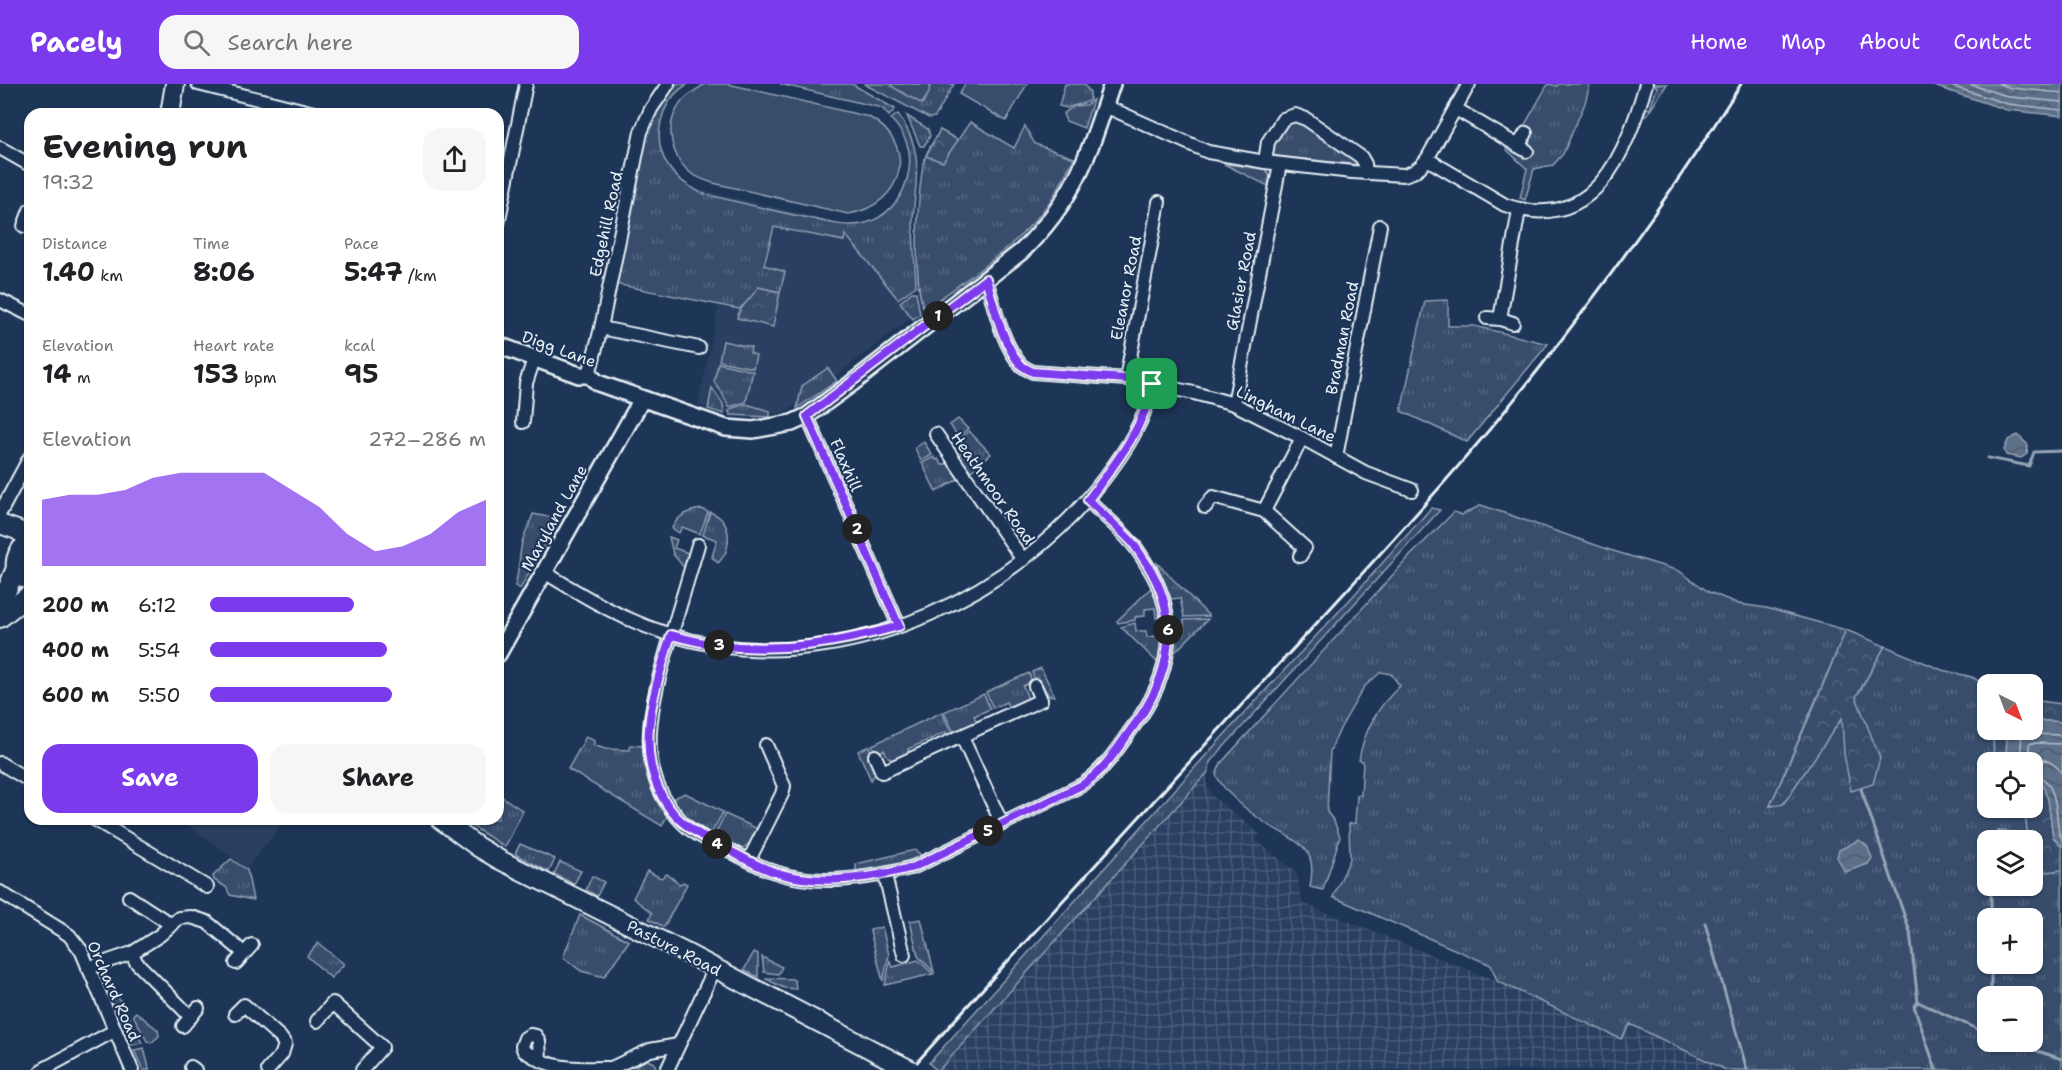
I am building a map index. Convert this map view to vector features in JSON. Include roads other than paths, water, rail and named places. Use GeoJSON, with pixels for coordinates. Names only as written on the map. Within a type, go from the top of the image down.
{"type":"FeatureCollection","features":[{"type":"Feature","properties":{"kind":"main road"},"geometry":{"type":"LineString","coordinates":[[171,108],[175,84]]}},
{"type":"Feature","properties":{"kind":"main road"},"geometry":{"type":"LineString","coordinates":[[0,524],[24,535]]}},
{"type":"Feature","properties":{"kind":"main road"},"geometry":{"type":"LineString","coordinates":[[0,529],[11,545],[16,563],[24,578]]}},
{"type":"Feature","properties":{"kind":"main road"},"geometry":{"type":"LineString","coordinates":[[0,600],[7,590],[21,549],[24,548]]}},
{"type":"Feature","properties":{"kind":"main road"},"geometry":{"type":"LineString","coordinates":[[0,618],[24,599]]}},
{"type":"Feature","properties":{"kind":"main road","name":"Pasture Road"},"geometry":{"type":"LineString","coordinates":[[448,825],[502,861],[905,1067]]}},
{"type":"Feature","properties":{"kind":"street"},"geometry":{"type":"LineString","coordinates":[[198,84],[291,108]]}},
{"type":"Feature","properties":{"kind":"street"},"geometry":{"type":"LineString","coordinates":[[504,161],[526,84]]}},
{"type":"Feature","properties":{"kind":"street","name":"Edgehill Road"},"geometry":{"type":"LineString","coordinates":[[589,375],[601,328],[641,132],[651,109],[668,84]]}},
{"type":"Feature","properties":{"kind":"street","name":"Digg Lane"},"geometry":{"type":"LineString","coordinates":[[504,347],[579,375],[589,375],[598,383],[726,428],[740,430],[779,426],[807,416],[1022,251],[1060,209],[1079,177],[1112,84]]}},
{"type":"Feature","properties":{"kind":"street"},"geometry":{"type":"LineString","coordinates":[[1427,159],[1505,205],[1519,210],[1547,212],[1574,204],[1598,188],[1615,163],[1630,136],[1646,84]]}},
{"type":"Feature","properties":{"kind":"street"},"geometry":{"type":"LineString","coordinates":[[1105,106],[1208,152],[1280,164],[1404,175],[1413,172],[1427,159],[1456,109],[1463,86]]}},
{"type":"Feature","properties":{"kind":"street"},"geometry":{"type":"LineString","coordinates":[[1456,109],[1522,149],[1526,133]]}},
{"type":"Feature","properties":{"kind":"street"},"geometry":{"type":"LineString","coordinates":[[1265,162],[1268,142],[1283,119],[1295,115],[1306,118],[1361,157],[1366,173]]}},
{"type":"Feature","properties":{"kind":"street"},"geometry":{"type":"LineString","coordinates":[[0,148],[24,162]]}},
{"type":"Feature","properties":{"kind":"street","name":"Glasier Road"},"geometry":{"type":"LineString","coordinates":[[1234,405],[1280,164]]}},
{"type":"Feature","properties":{"kind":"street","name":"Eleanor Road"},"geometry":{"type":"LineString","coordinates":[[1126,379],[1159,202]]}},
{"type":"Feature","properties":{"kind":"street"},"geometry":{"type":"LineString","coordinates":[[1500,319],[1519,210]]}},
{"type":"Feature","properties":{"kind":"street","name":"Bradman Road"},"geometry":{"type":"LineString","coordinates":[[1336,457],[1380,226]]}},
{"type":"Feature","properties":{"kind":"street","name":"Lingham Lane"},"geometry":{"type":"LineString","coordinates":[[986,279],[1008,343],[1021,366],[1033,372],[1126,379],[1234,405],[1302,438],[1366,473],[1412,490]]}},
{"type":"Feature","properties":{"kind":"street"},"geometry":{"type":"LineString","coordinates":[[0,300],[24,313]]}},
{"type":"Feature","properties":{"kind":"street"},"geometry":{"type":"LineString","coordinates":[[1487,318],[1513,323]]}},
{"type":"Feature","properties":{"kind":"street"},"geometry":{"type":"LineString","coordinates":[[601,328],[699,348]]}},
{"type":"Feature","properties":{"kind":"street"},"geometry":{"type":"LineString","coordinates":[[523,422],[526,383],[534,359]]}},
{"type":"Feature","properties":{"kind":"street"},"geometry":{"type":"LineString","coordinates":[[544,572],[615,614],[671,635],[715,645],[757,649],[793,648],[864,636],[899,626],[968,596],[1023,560],[1049,539],[1088,500],[1113,467],[1142,418],[1150,399],[1152,384]]}},
{"type":"Feature","properties":{"kind":"street","name":"Maryland Lane"},"geometry":{"type":"LineString","coordinates":[[504,643],[642,399]]}},
{"type":"Feature","properties":{"kind":"street","name":"Flaxhill"},"geometry":{"type":"LineString","coordinates":[[807,416],[899,626]]}},
{"type":"Feature","properties":{"kind":"street","name":"Heathmoor Road"},"geometry":{"type":"LineString","coordinates":[[936,434],[1023,560]]}},
{"type":"Feature","properties":{"kind":"street"},"geometry":{"type":"LineString","coordinates":[[1264,511],[1302,438]]}},
{"type":"Feature","properties":{"kind":"street"},"geometry":{"type":"LineString","coordinates":[[0,513],[24,468]]}},
{"type":"Feature","properties":{"kind":"street"},"geometry":{"type":"LineString","coordinates":[[1205,507],[1213,497],[1264,511],[1305,548],[1300,556]]}},
{"type":"Feature","properties":{"kind":"street"},"geometry":{"type":"LineString","coordinates":[[698,544],[657,685],[650,723],[649,748],[655,780],[681,822],[702,837],[749,860],[776,873],[806,879],[856,878],[914,867],[1082,785],[1103,769],[1152,699],[1166,663],[1168,620],[1158,582],[1133,543],[1088,500]]}},
{"type":"Feature","properties":{"kind":"street"},"geometry":{"type":"LineString","coordinates":[[875,756],[882,772],[962,737],[1041,699],[1035,686]]}},
{"type":"Feature","properties":{"kind":"street"},"geometry":{"type":"LineString","coordinates":[[962,737],[1002,824]]}},
{"type":"Feature","properties":{"kind":"street"},"geometry":{"type":"LineString","coordinates":[[749,860],[784,786],[766,745]]}},
{"type":"Feature","properties":{"kind":"street"},"geometry":{"type":"LineString","coordinates":[[0,763],[24,777]]}},
{"type":"Feature","properties":{"kind":"street"},"geometry":{"type":"LineString","coordinates":[[104,825],[207,887]]}},
{"type":"Feature","properties":{"kind":"street"},"geometry":{"type":"LineString","coordinates":[[885,874],[904,955]]}},
{"type":"Feature","properties":{"kind":"street","name":"Orchard Road"},"geometry":{"type":"LineString","coordinates":[[0,892],[69,935],[81,950],[132,1070]]}},
{"type":"Feature","properties":{"kind":"street"},"geometry":{"type":"LineString","coordinates":[[129,897],[172,925]]}},
{"type":"Feature","properties":{"kind":"street"},"geometry":{"type":"LineString","coordinates":[[88,968],[132,953],[160,935],[178,918],[199,918],[248,949],[236,963]]}},
{"type":"Feature","properties":{"kind":"street"},"geometry":{"type":"LineString","coordinates":[[132,953],[136,962],[191,1017]]}},
{"type":"Feature","properties":{"kind":"street"},"geometry":{"type":"LineString","coordinates":[[667,1070],[715,969]]}},
{"type":"Feature","properties":{"kind":"street"},"geometry":{"type":"LineString","coordinates":[[317,1021],[333,1003],[382,1047],[362,1070]]}},
{"type":"Feature","properties":{"kind":"street"},"geometry":{"type":"LineString","coordinates":[[235,1014],[244,1005],[285,1044],[282,1054],[268,1070]]}},
{"type":"Feature","properties":{"kind":"street"},"geometry":{"type":"LineString","coordinates":[[42,1070],[114,1030]]}},
{"type":"Feature","properties":{"kind":"street"},"geometry":{"type":"LineString","coordinates":[[540,1060],[548,1066],[559,1068],[610,1069],[650,1050],[678,1045]]}},
{"type":"Feature","properties":{"kind":"water"},"geometry":{"type":"Polygon","coordinates":[[[1928,84],[2062,84],[2062,116],[2007,110],[1928,84]]]}},
{"type":"Feature","properties":{"kind":"water"},"geometry":{"type":"Polygon","coordinates":[[[2018,435],[2028,445],[2027,454],[2021,458],[2006,455],[2004,450],[2008,440],[2018,435]]]}},
{"type":"Feature","properties":{"kind":"water"},"geometry":{"type":"Polygon","coordinates":[[[2043,721],[2062,722],[2062,847],[2053,837],[2048,799],[2043,786],[2043,752],[2006,752],[2007,740],[2043,740],[2043,721]]]}},
{"type":"Feature","properties":{"kind":"water"},"geometry":{"type":"Polygon","coordinates":[[[1859,840],[1867,846],[1872,858],[1868,864],[1845,872],[1837,857],[1839,850],[1859,840]]]}},
{"type":"Feature","properties":{"kind":"waterway"},"geometry":{"type":"LineString","coordinates":[[1988,458],[2029,466],[2034,452],[2062,451]]}},
{"type":"Feature","properties":{"kind":"waterway"},"geometry":{"type":"LineString","coordinates":[[1861,789],[1910,932],[1918,1002]]}},
{"type":"Feature","properties":{"kind":"waterway"},"geometry":{"type":"LineString","coordinates":[[1991,896],[1991,908]]}},
{"type":"Feature","properties":{"kind":"waterway"},"geometry":{"type":"LineString","coordinates":[[1705,923],[1747,1070]]}},
{"type":"Feature","properties":{"kind":"waterway"},"geometry":{"type":"LineString","coordinates":[[1991,974],[1991,986]]}},
{"type":"Feature","properties":{"kind":"waterway"},"geometry":{"type":"LineString","coordinates":[[1936,1070],[1914,1006],[1918,1002],[1977,1029]]}},
{"type":"Feature","properties":{"kind":"waterway"},"geometry":{"type":"LineString","coordinates":[[2041,1052],[2062,1059]]}},
{"type":"Feature","properties":{"kind":"railway"},"geometry":{"type":"LineString","coordinates":[[910,1070],[1437,491],[1505,411],[1618,265],[1741,84]]}}]}
